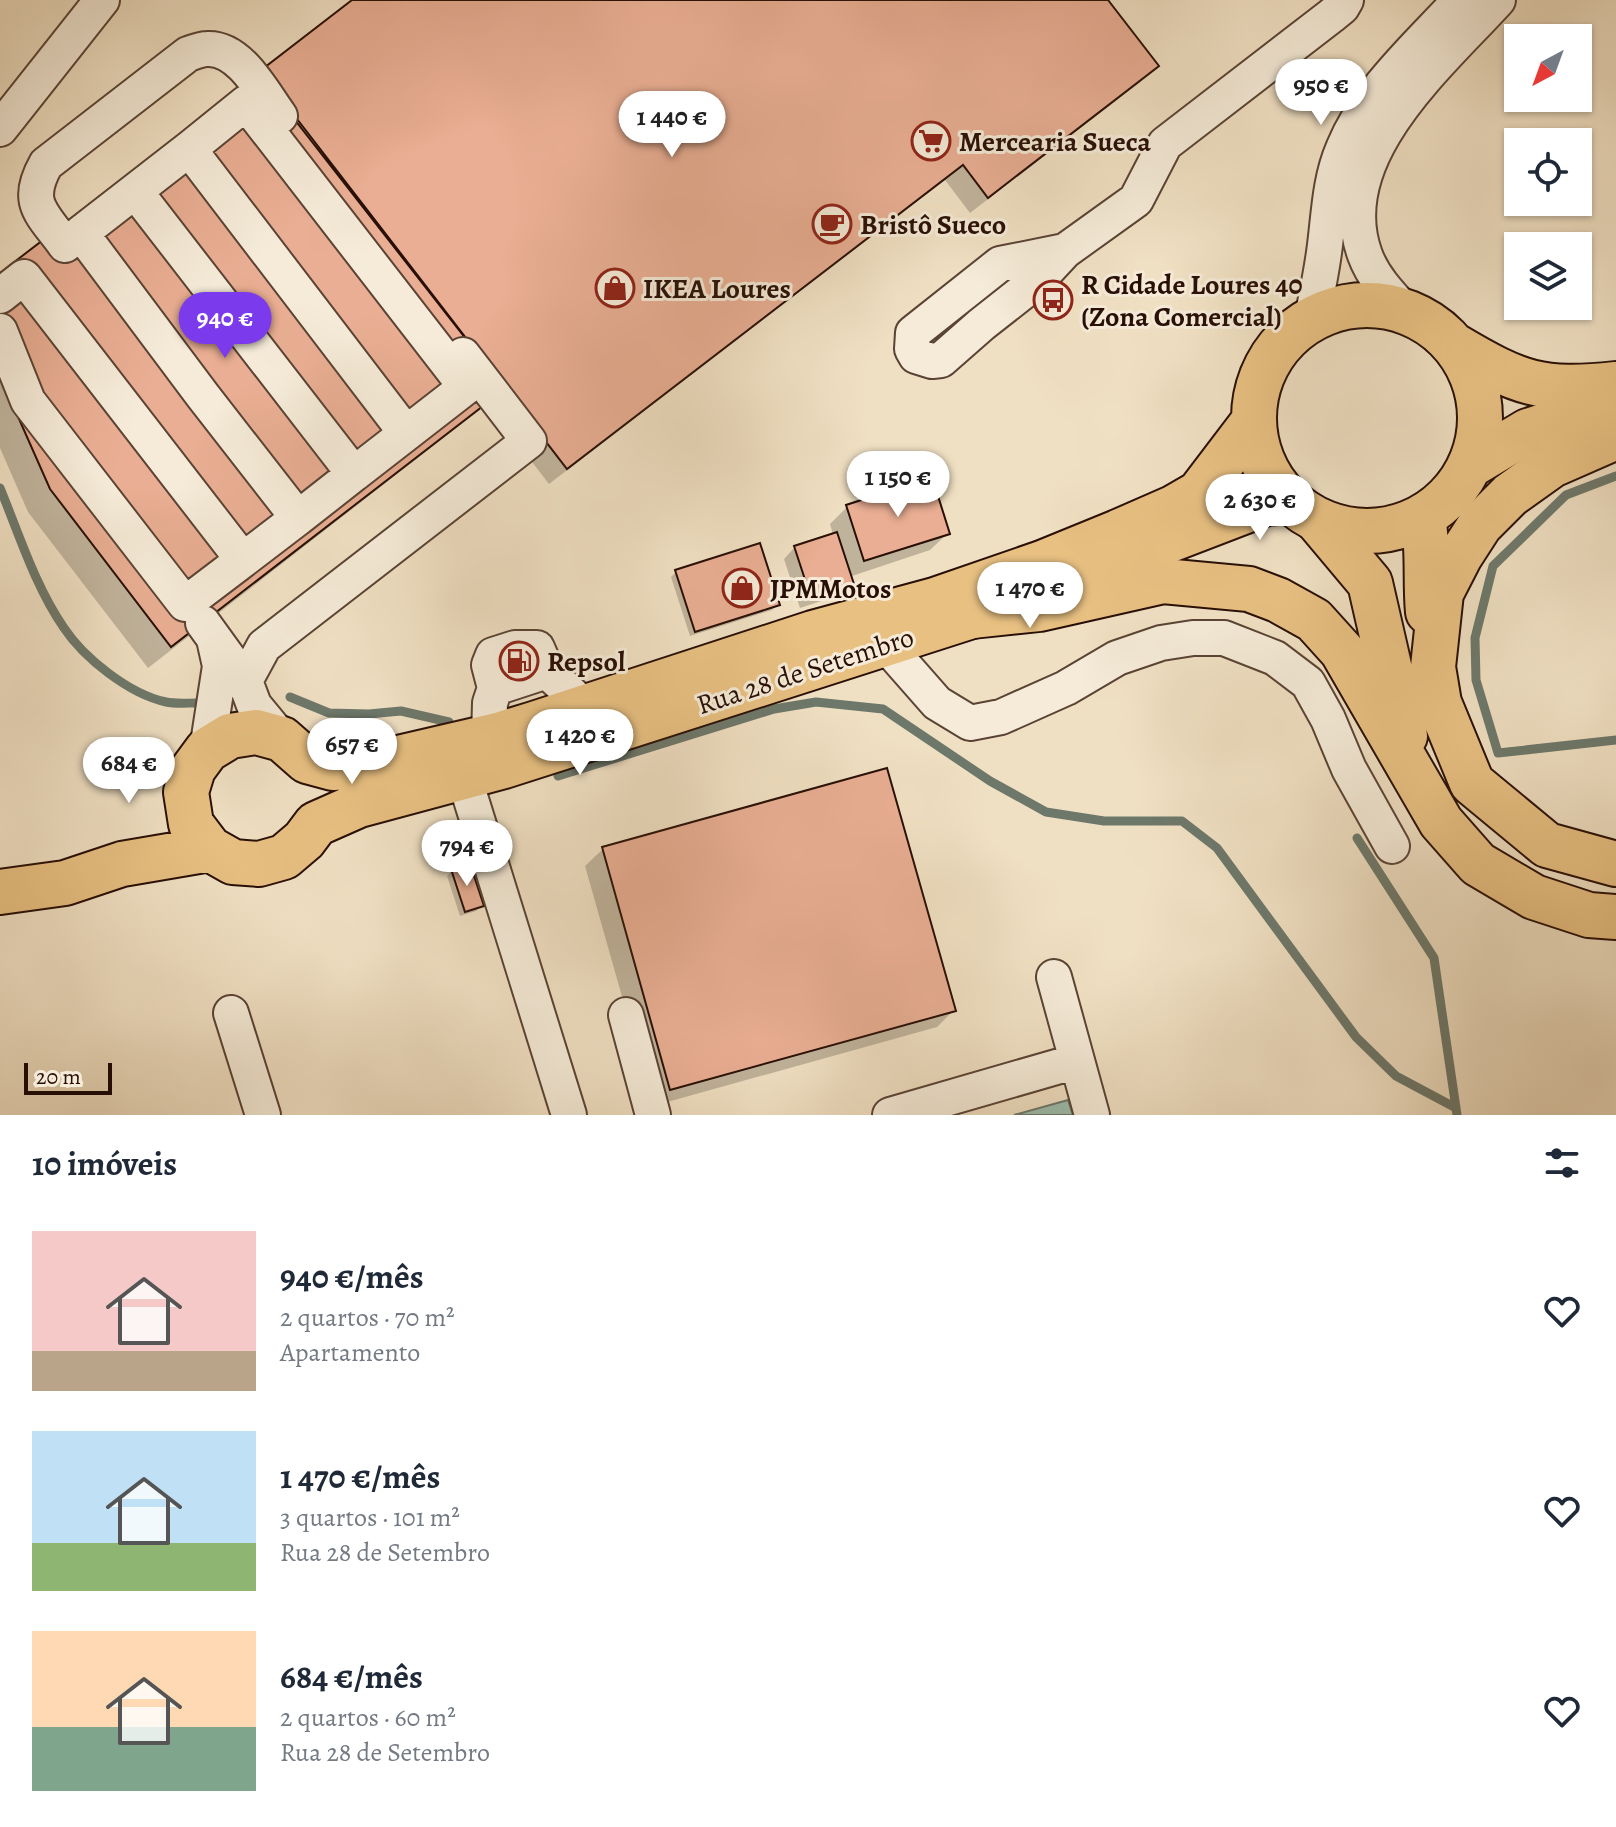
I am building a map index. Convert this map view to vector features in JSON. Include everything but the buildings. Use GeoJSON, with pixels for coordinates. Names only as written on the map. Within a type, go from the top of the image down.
{"type":"FeatureCollection","features":[{"type":"Feature","properties":{"kind":"main road"},"geometry":{"type":"LineString","coordinates":[[1412,777],[1398,697],[1370,583],[1270,478],[1258,451],[1253,422],[1256,391],[1268,361],[1287,336],[1312,318],[1342,307],[1373,304],[1404,310],[1432,324],[1455,346],[1501,374],[1529,383],[1577,388],[1616,384]]}},
{"type":"Feature","properties":{"kind":"main road"},"geometry":{"type":"LineString","coordinates":[[1303,511],[1353,531],[1389,530],[1423,518],[1451,496],[1471,465],[1480,435],[1480,403],[1472,373],[1455,346]]}},
{"type":"Feature","properties":{"kind":"main road"},"geometry":{"type":"LineString","coordinates":[[1471,465],[1528,431],[1568,418],[1616,413]]}},
{"type":"Feature","properties":{"kind":"main road","name":"Rua 28 de Setembro"},"geometry":{"type":"LineString","coordinates":[[207,750],[230,736],[256,732],[333,768],[373,764],[489,738],[813,633],[935,600],[1042,563],[1173,508],[1199,493],[1253,422]]}},
{"type":"Feature","properties":{"kind":"main road"},"geometry":{"type":"LineString","coordinates":[[1433,667],[1441,593],[1480,525],[1510,495],[1552,465],[1616,437]]}},
{"type":"Feature","properties":{"kind":"main road","name":"Rua 28 de Setembro"},"geometry":{"type":"LineString","coordinates":[[210,849],[233,862],[259,864],[284,857],[304,840],[316,824],[359,805],[464,777],[886,645],[972,616],[1266,503],[1303,511]]}},
{"type":"Feature","properties":{"kind":"main road"},"geometry":{"type":"LineString","coordinates":[[1423,518],[1427,539],[1426,583],[1433,667],[1439,703],[1472,783],[1547,845],[1616,864]]}},
{"type":"Feature","properties":{"kind":"main road"},"geometry":{"type":"LineString","coordinates":[[972,616],[1039,609],[1163,581],[1249,589],[1278,600],[1314,620],[1342,651],[1412,777],[1441,822],[1478,864],[1534,897],[1589,915],[1616,917]]}},
{"type":"Feature","properties":{"kind":"main road"},"geometry":{"type":"LineString","coordinates":[[122,864],[186,792],[193,769],[207,750]]}},
{"type":"Feature","properties":{"kind":"main road"},"geometry":{"type":"LineString","coordinates":[[294,750],[318,788],[316,824]]}},
{"type":"Feature","properties":{"kind":"main road"},"geometry":{"type":"LineString","coordinates":[[0,892],[65,883],[122,864],[210,849],[191,824],[186,792]]}},
{"type":"Feature","properties":{"kind":"street"},"geometry":{"type":"LineString","coordinates":[[0,129],[102,0]]}},
{"type":"Feature","properties":{"kind":"street"},"geometry":{"type":"LineString","coordinates":[[1065,251],[1136,200],[1165,144],[1331,16],[1346,0]]}},
{"type":"Feature","properties":{"kind":"street"},"geometry":{"type":"LineString","coordinates":[[1312,318],[1323,265],[1328,205],[1342,151],[1361,113],[1388,77],[1460,0]]}},
{"type":"Feature","properties":{"kind":"street"},"geometry":{"type":"LineString","coordinates":[[1404,310],[1382,286],[1365,257],[1359,234],[1362,183],[1387,126],[1498,0]]}},
{"type":"Feature","properties":{"kind":"street"},"geometry":{"type":"LineString","coordinates":[[245,681],[264,646],[529,441],[247,73],[224,51],[206,49],[188,54],[46,164],[35,185],[38,208],[73,239],[203,396],[298,518]]}},
{"type":"Feature","properties":{"kind":"street"},"geometry":{"type":"LineString","coordinates":[[0,331],[28,401],[185,604],[243,560],[298,518],[466,387],[246,103],[12,286],[243,560]]}},
{"type":"Feature","properties":{"kind":"street"},"geometry":{"type":"LineString","coordinates":[[189,149],[406,433]]}},
{"type":"Feature","properties":{"kind":"street"},"geometry":{"type":"LineString","coordinates":[[135,191],[354,474]]}},
{"type":"Feature","properties":{"kind":"street"},"geometry":{"type":"LineString","coordinates":[[207,750],[220,666],[208,631],[245,681],[254,705],[294,750]]}},
{"type":"Feature","properties":{"kind":"street"},"geometry":{"type":"LineString","coordinates":[[886,645],[937,703],[970,723],[1001,717],[1066,688],[1117,658],[1161,643],[1193,638],[1224,638],[1275,658],[1308,683],[1328,719],[1349,769],[1392,846]]}},
{"type":"Feature","properties":{"kind":"street"},"geometry":{"type":"LineString","coordinates":[[489,738],[490,703],[495,688],[489,665],[493,655],[515,648],[537,648],[547,671],[585,707]]}},
{"type":"Feature","properties":{"kind":"street"},"geometry":{"type":"LineString","coordinates":[[464,777],[569,1115]]}},
{"type":"Feature","properties":{"kind":"street"},"geometry":{"type":"LineString","coordinates":[[1054,977],[1092,1115]]}},
{"type":"Feature","properties":{"kind":"street"},"geometry":{"type":"LineString","coordinates":[[231,1013],[263,1115]]}},
{"type":"Feature","properties":{"kind":"street"},"geometry":{"type":"LineString","coordinates":[[626,1015],[653,1115]]}},
{"type":"Feature","properties":{"kind":"street"},"geometry":{"type":"LineString","coordinates":[[890,1115],[1077,1061]]}},
{"type":"Feature","properties":{"kind":"shaded area"},"geometry":{"type":"Polygon","coordinates":[[[1068,1100],[1073,1115],[1014,1115],[1068,1100]]]}},
{"type":"Feature","properties":{"kind":"waterway"},"geometry":{"type":"LineString","coordinates":[[1616,476],[1566,495],[1493,566],[1475,638],[1476,680],[1498,753],[1616,740]]}},
{"type":"Feature","properties":{"kind":"waterway"},"geometry":{"type":"LineString","coordinates":[[0,488],[44,595],[64,628],[83,651],[123,683],[152,698],[196,703]]}},
{"type":"Feature","properties":{"kind":"waterway"},"geometry":{"type":"LineString","coordinates":[[290,697],[329,713],[401,711],[449,722]]}},
{"type":"Feature","properties":{"kind":"waterway"},"geometry":{"type":"LineString","coordinates":[[558,776],[774,709],[816,702],[883,709],[990,781],[1046,812],[1104,821],[1182,821],[1217,848],[1356,1037],[1396,1076],[1456,1108]]}},
{"type":"Feature","properties":{"kind":"waterway"},"geometry":{"type":"LineString","coordinates":[[1357,838],[1434,958],[1457,1115]]}},
{"type":"Feature","properties":{"kind":"place","name":"Mercearia Sueca"},"geometry":{"type":"Point","coordinates":[931,141]}},
{"type":"Feature","properties":{"kind":"place","name":"Bristô Sueco"},"geometry":{"type":"Point","coordinates":[832,224]}},
{"type":"Feature","properties":{"kind":"place","name":"IKEA Loures"},"geometry":{"type":"Point","coordinates":[615,288]}},
{"type":"Feature","properties":{"kind":"place","name":"R Cidade Loures 40 (Zona Comercial)"},"geometry":{"type":"Point","coordinates":[1053,300]}},
{"type":"Feature","properties":{"kind":"place","name":"JPMMotos"},"geometry":{"type":"Point","coordinates":[742,588]}},
{"type":"Feature","properties":{"kind":"place","name":"Repsol"},"geometry":{"type":"Point","coordinates":[519,661]}}]}
